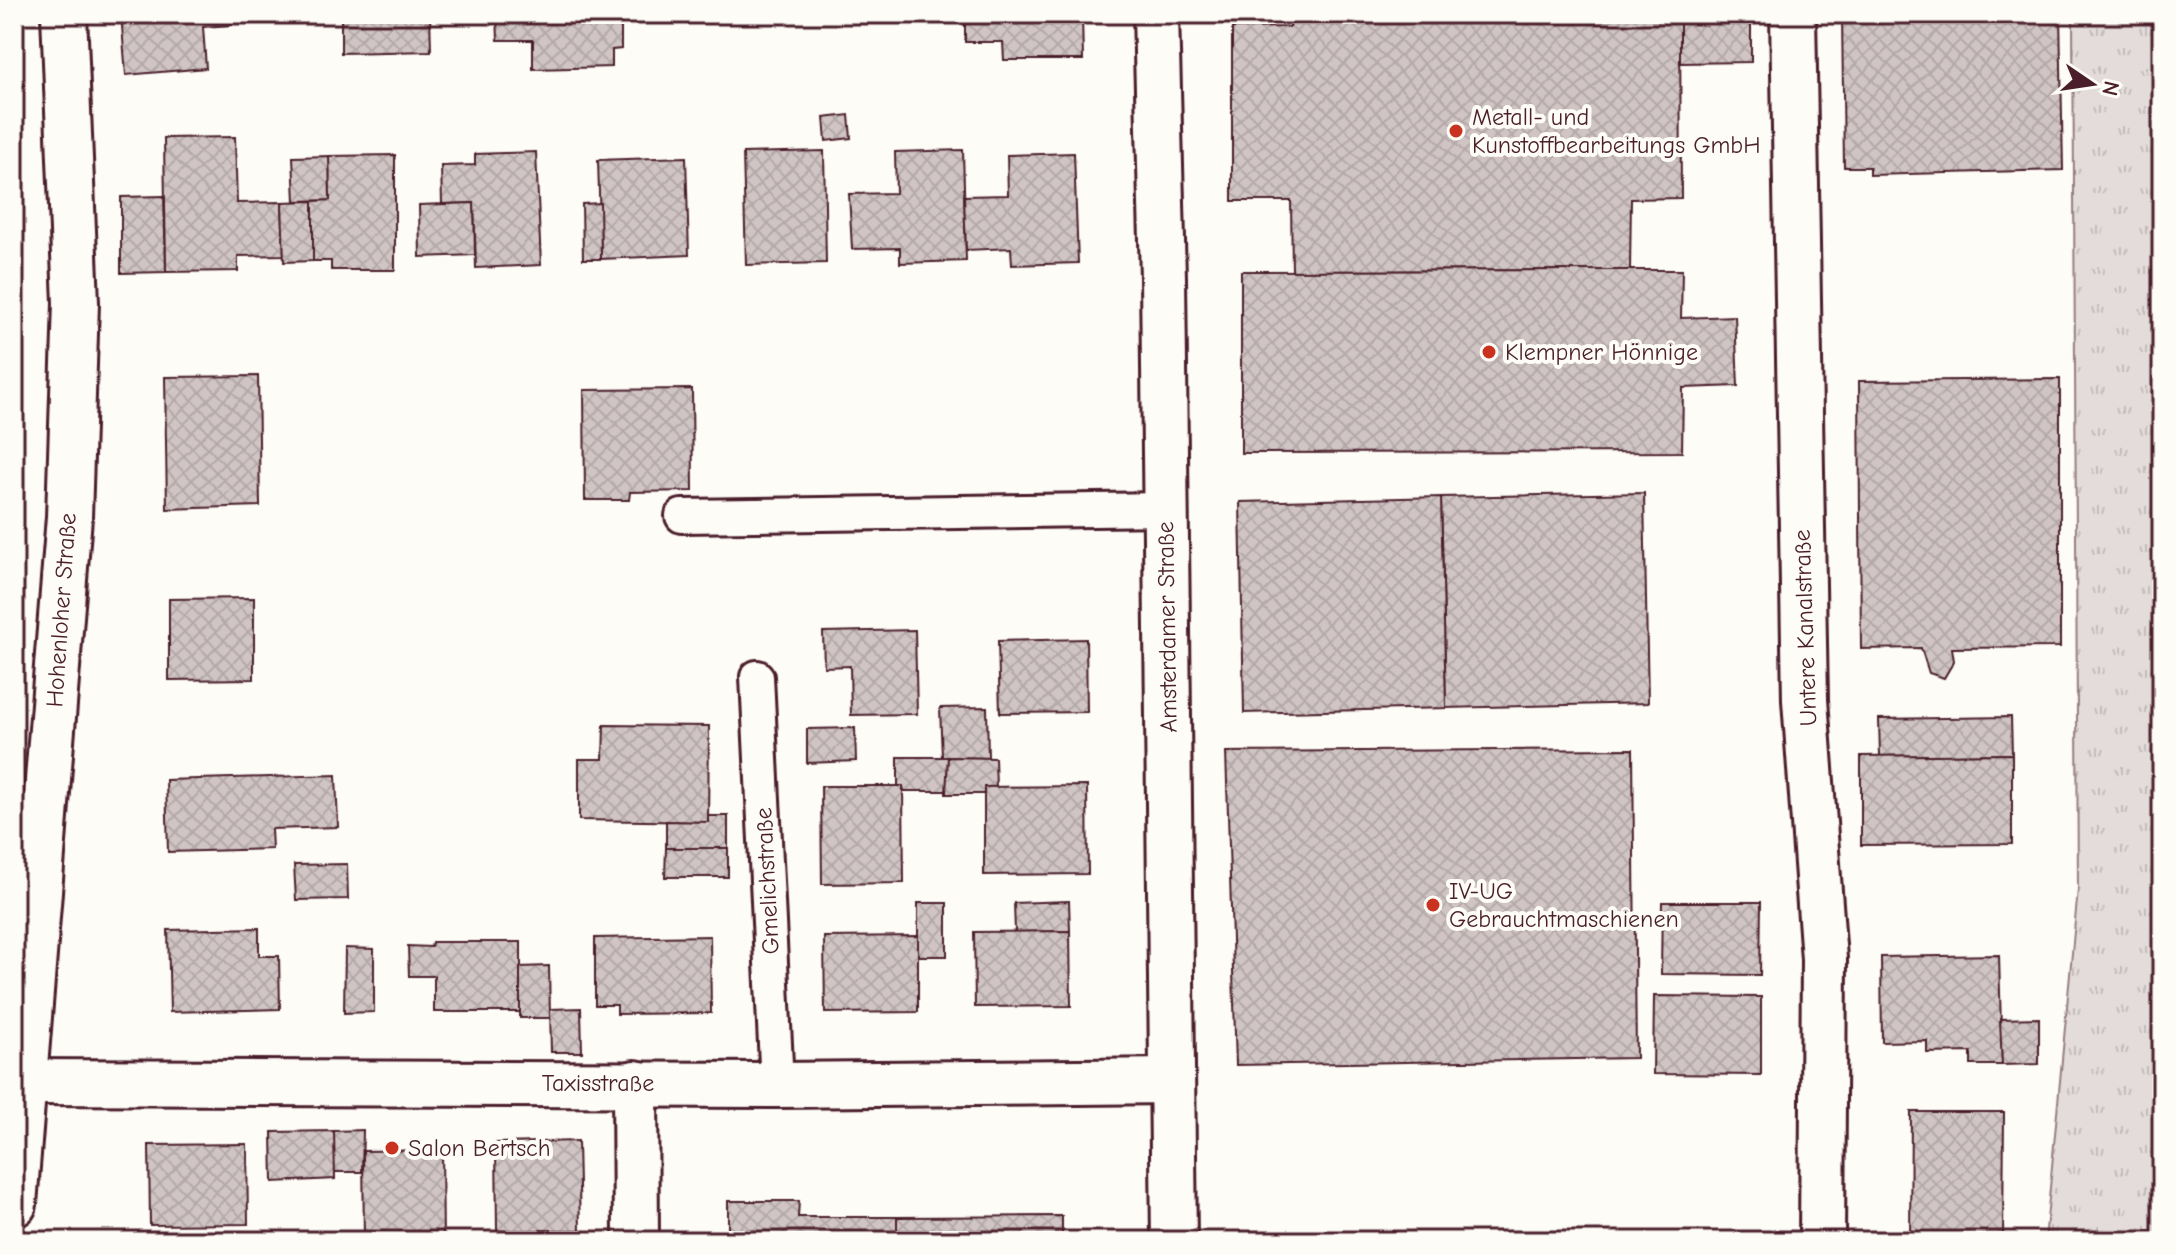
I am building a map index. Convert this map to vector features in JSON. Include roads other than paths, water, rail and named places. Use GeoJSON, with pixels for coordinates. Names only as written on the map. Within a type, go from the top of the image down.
{"type":"FeatureCollection","features":[{"type":"Feature","properties":{"kind":"street","name":"Hohenloher Straße"},"geometry":{"type":"LineString","coordinates":[[14,1204],[69,517],[76,303],[64,14]]}},
{"type":"Feature","properties":{"kind":"street","name":"Amsterdamer Straße"},"geometry":{"type":"LineString","coordinates":[[1156,14],[1174,1241]]}},
{"type":"Feature","properties":{"kind":"street","name":"Untere Kanalstraße"},"geometry":{"type":"LineString","coordinates":[[1793,14],[1805,700],[1824,959],[1822,1241]]}},
{"type":"Feature","properties":{"kind":"street","name":"Taxisstraße"},"geometry":{"type":"LineString","coordinates":[[24,1082],[777,1085],[1172,1081]]}},
{"type":"Feature","properties":{"kind":"street"},"geometry":{"type":"LineString","coordinates":[[635,1083],[636,1241]]}},
{"type":"Feature","properties":{"kind":"lane"},"geometry":{"type":"LineString","coordinates":[[682,516],[1165,509]]}},
{"type":"Feature","properties":{"kind":"lane","name":"Gmelichstraße"},"geometry":{"type":"LineString","coordinates":[[757,677],[777,1085]]}},
{"type":"Feature","properties":{"kind":"place","name":"Metall- und Kunstoffbearbeitungs GmbH"},"geometry":{"type":"Point","coordinates":[1456,131]}},
{"type":"Feature","properties":{"kind":"place","name":"Klempner Hönnige"},"geometry":{"type":"Point","coordinates":[1489,352]}},
{"type":"Feature","properties":{"kind":"place","name":"IV-UG Gebrauchtmaschienen"},"geometry":{"type":"Point","coordinates":[1433,905]}},
{"type":"Feature","properties":{"kind":"place","name":"Salon Bertsch"},"geometry":{"type":"Point","coordinates":[392,1148]}}]}
